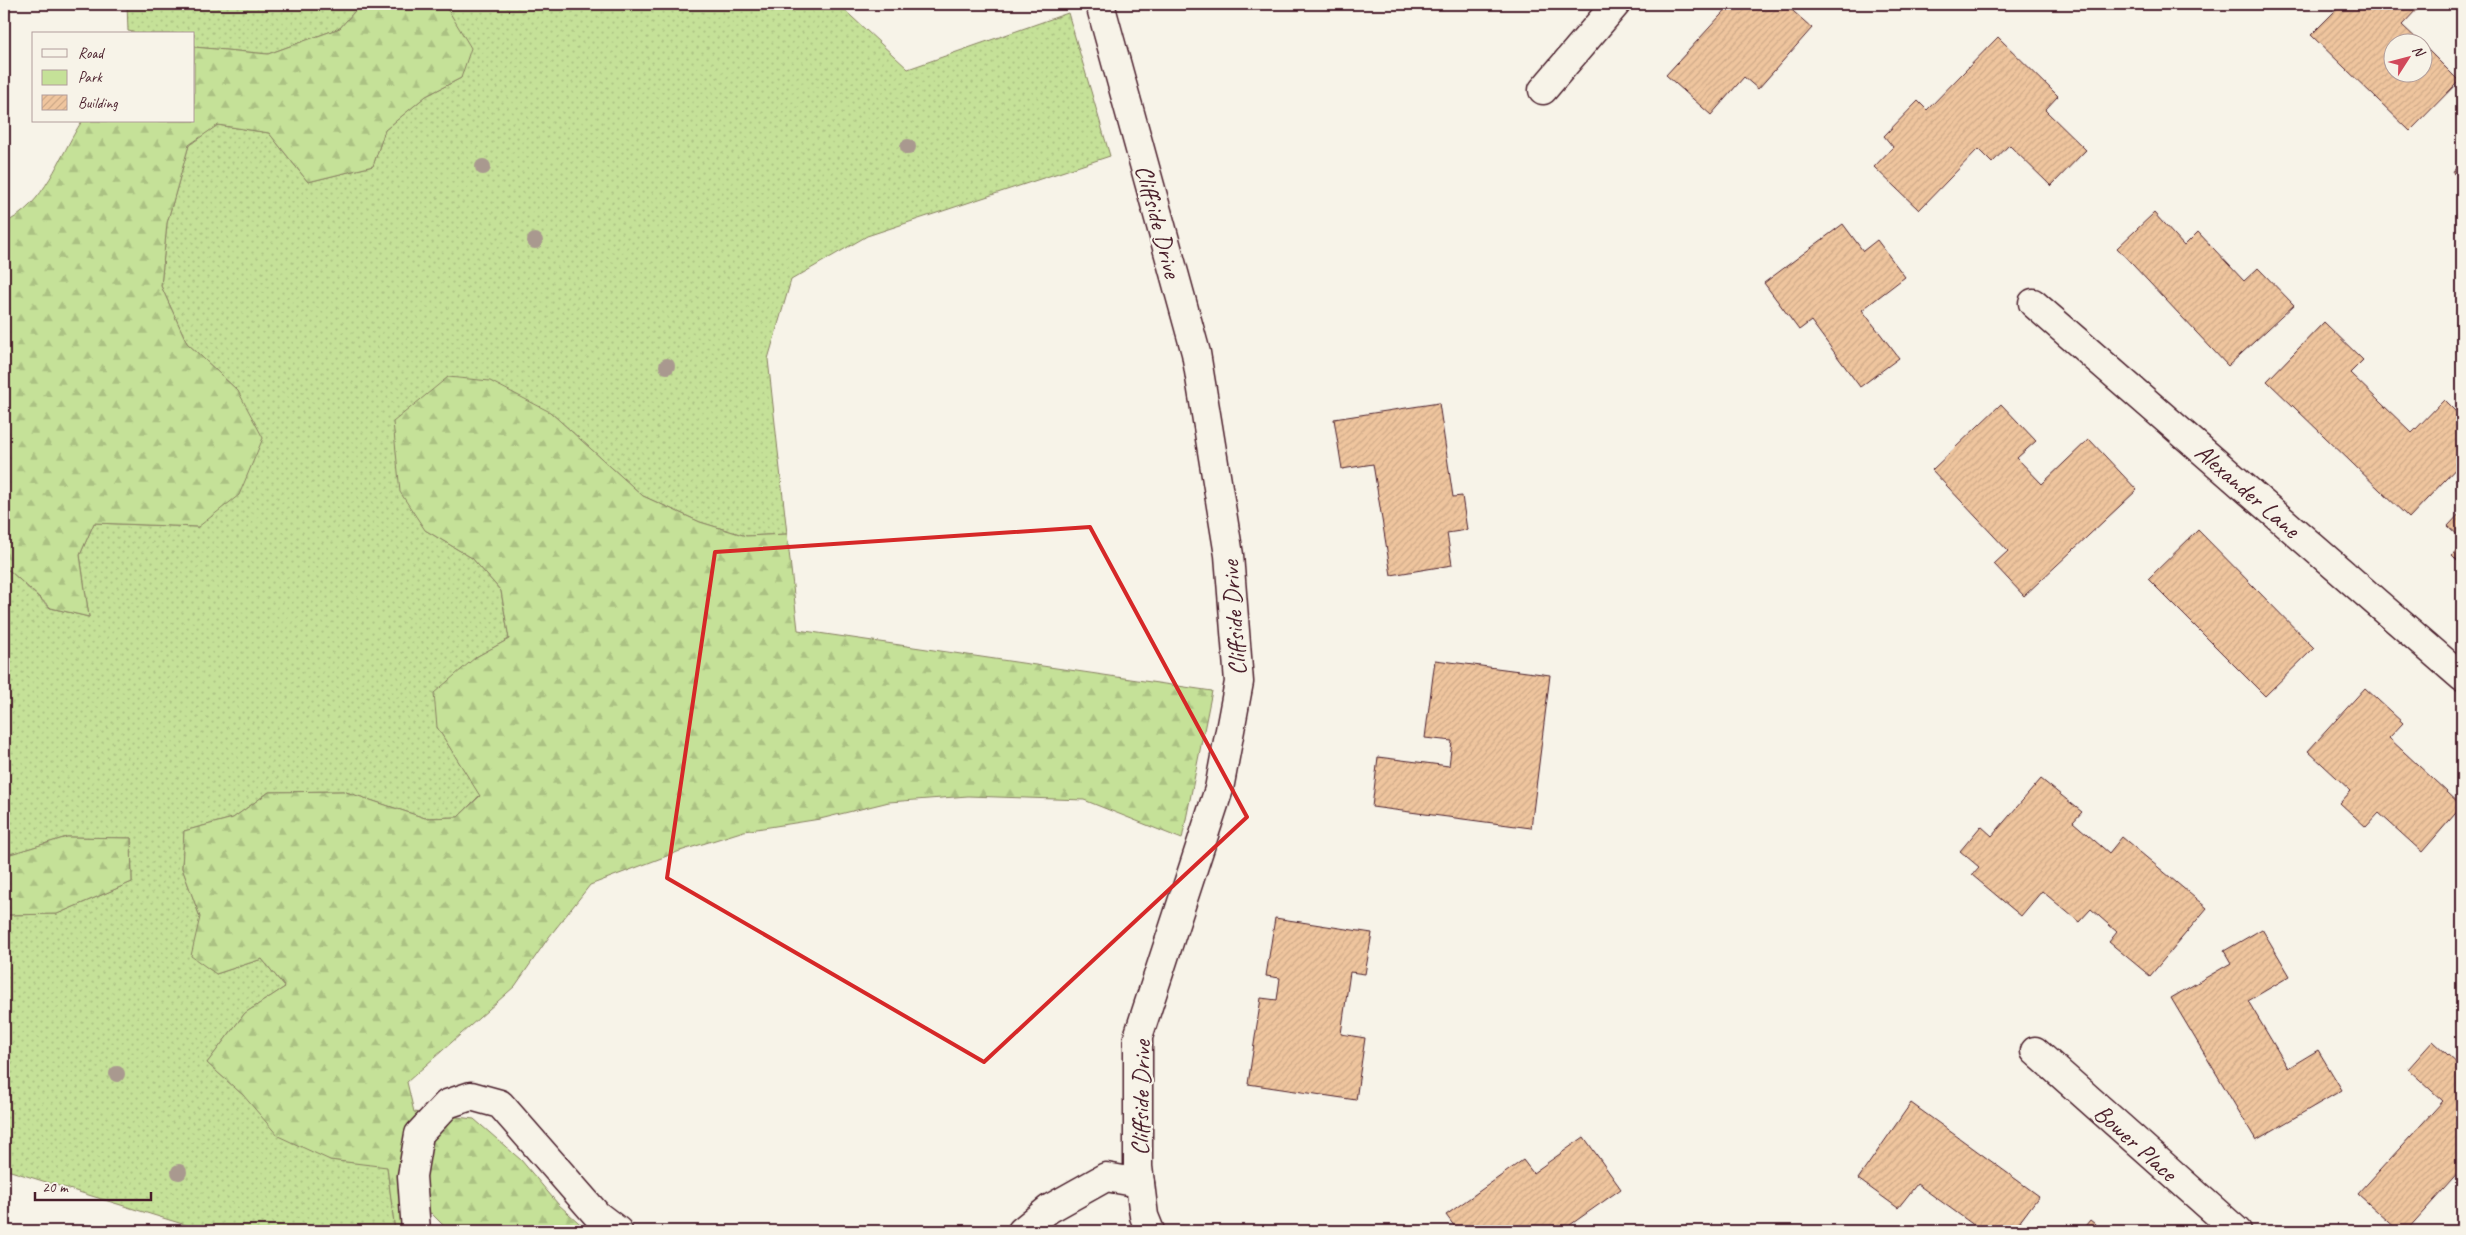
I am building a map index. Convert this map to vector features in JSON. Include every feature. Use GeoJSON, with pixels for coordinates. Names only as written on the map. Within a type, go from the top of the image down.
{"type":"FeatureCollection","features":[{"type":"Feature","properties":{"kind":"street","name":"Cliffside Drive"},"geometry":{"type":"LineString","coordinates":[[1100,4],[1196,353],[1229,555],[1239,682],[1220,790],[1138,1037],[1140,1183],[1144,1216],[1150,1231]]}},
{"type":"Feature","properties":{"kind":"street"},"geometry":{"type":"LineString","coordinates":[[1543,90],[1616,4]]}},
{"type":"Feature","properties":{"kind":"street","name":"Alexander Lane"},"geometry":{"type":"LineString","coordinates":[[2033,303],[2462,677]]}},
{"type":"Feature","properties":{"kind":"street","name":"Bower Place"},"geometry":{"type":"LineString","coordinates":[[2035,1051],[2237,1231]]}},
{"type":"Feature","properties":{"kind":"street"},"geometry":{"type":"LineString","coordinates":[[416,1231],[412,1176],[419,1134],[447,1104],[470,1096],[500,1104],[597,1215],[618,1231]]}},
{"type":"Feature","properties":{"kind":"street"},"geometry":{"type":"LineString","coordinates":[[1022,1231],[1049,1209],[1106,1177],[1140,1183]]}},
{"type":"Feature","properties":{"kind":"highlighted area"},"geometry":{"type":"Polygon","coordinates":[[[1090,527],[1247,817],[984,1062],[667,878],[715,552],[1090,527]]]}},
{"type":"Feature","properties":{"kind":"green space"},"geometry":{"type":"Polygon","coordinates":[[[127,4],[361,4],[340,28],[268,54],[195,47],[195,32],[128,31],[127,4]]]}},
{"type":"Feature","properties":{"kind":"green space"},"geometry":{"type":"Polygon","coordinates":[[[361,4],[441,4],[450,13],[471,48],[461,78],[426,96],[385,130],[373,166],[308,182],[269,133],[218,125],[189,145],[167,223],[161,286],[187,343],[238,391],[263,438],[239,495],[198,527],[94,523],[80,555],[89,617],[51,608],[9,570],[4,570],[4,223],[30,205],[41,192],[81,122],[195,122],[195,47],[268,54],[340,28],[361,4]]]}},
{"type":"Feature","properties":{"kind":"green space"},"geometry":{"type":"Polygon","coordinates":[[[441,4],[838,4],[908,69],[1068,13],[1110,156],[867,236],[791,280],[768,359],[787,534],[746,536],[700,522],[643,496],[550,412],[425,530],[472,558],[501,591],[509,639],[476,657],[437,727],[480,795],[458,817],[425,818],[343,791],[269,792],[233,818],[184,831],[182,868],[200,917],[216,974],[262,959],[285,987],[245,1013],[207,1063],[243,1095],[330,1160],[387,1166],[395,1231],[189,1231],[189,1226],[4,1169],[4,915],[57,914],[132,882],[131,838],[67,837],[4,856],[4,570],[9,570],[50,608],[89,617],[80,555],[94,523],[198,527],[238,391],[187,343],[161,286],[167,223],[189,145],[217,125],[269,133],[308,182],[373,166],[385,130],[426,96],[461,78],[450,13],[441,4]]]}},
{"type":"Feature","properties":{"kind":"green space"},"geometry":{"type":"Polygon","coordinates":[[[448,377],[490,381],[550,412],[643,496],[700,522],[746,536],[787,534],[798,630],[1212,691],[1182,839],[1084,800],[968,796],[889,802],[820,819],[744,831],[680,851],[590,885],[549,937],[515,986],[407,1082],[414,1112],[474,1119],[521,1160],[558,1204],[588,1231],[449,1231],[431,1213],[407,1231],[395,1231],[387,1167],[330,1160],[278,1136],[243,1095],[207,1063],[245,1013],[285,987],[262,959],[216,974],[191,956],[200,917],[182,868],[184,831],[233,818],[269,792],[343,791],[425,818],[458,817],[480,796],[437,727],[434,693],[476,657],[509,639],[501,591],[472,558],[425,530],[400,492],[393,422],[448,377]]]}},
{"type":"Feature","properties":{"kind":"green space"},"geometry":{"type":"Polygon","coordinates":[[[67,837],[131,838],[132,882],[57,914],[4,915],[4,856],[67,837]]]}},
{"type":"Feature","properties":{"kind":"building"},"geometry":{"type":"Polygon","coordinates":[[[1731,4],[1785,4],[1812,28],[1758,89],[1744,77],[1711,115],[1666,75],[1731,4]]]}},
{"type":"Feature","properties":{"kind":"building"},"geometry":{"type":"Polygon","coordinates":[[[2342,4],[2413,4],[2418,8],[2402,25],[2409,32],[2384,32],[2384,82],[2434,82],[2434,56],[2459,81],[2410,131],[2311,35],[2342,4]]]}},
{"type":"Feature","properties":{"kind":"building"},"geometry":{"type":"Polygon","coordinates":[[[1998,37],[2058,96],[2045,110],[2086,150],[2051,186],[2009,145],[1992,163],[1978,149],[1919,210],[1874,167],[1893,147],[1884,136],[1918,101],[1927,110],[1998,37]]]}},
{"type":"Feature","properties":{"kind":"building"},"geometry":{"type":"Polygon","coordinates":[[[2462,157],[2462,178],[2453,173],[2462,157]]]}},
{"type":"Feature","properties":{"kind":"building"},"geometry":{"type":"Polygon","coordinates":[[[2154,213],[2184,246],[2198,232],[2244,281],[2258,268],[2294,305],[2228,366],[2117,248],[2154,213]]]}},
{"type":"Feature","properties":{"kind":"building"},"geometry":{"type":"Polygon","coordinates":[[[1843,224],[1863,251],[1877,240],[1905,277],[1862,310],[1899,358],[1860,387],[1811,321],[1799,330],[1764,283],[1843,224]]]}},
{"type":"Feature","properties":{"kind":"building"},"geometry":{"type":"Polygon","coordinates":[[[2324,322],[2363,360],[2350,373],[2412,433],[2444,400],[2462,418],[2462,462],[2409,518],[2267,381],[2324,322]]]}},
{"type":"Feature","properties":{"kind":"building"},"geometry":{"type":"Polygon","coordinates":[[[1439,403],[1453,497],[1462,496],[1467,530],[1447,533],[1452,565],[1391,575],[1373,464],[1342,469],[1334,419],[1439,403]]]}},
{"type":"Feature","properties":{"kind":"building"},"geometry":{"type":"Polygon","coordinates":[[[2001,404],[2036,441],[2017,458],[2042,484],[2089,439],[2137,490],[2024,596],[1994,564],[2008,551],[1932,470],[2001,404]]]}},
{"type":"Feature","properties":{"kind":"building"},"geometry":{"type":"Polygon","coordinates":[[[2462,511],[2462,539],[2448,526],[2462,511]]]}},
{"type":"Feature","properties":{"kind":"building"},"geometry":{"type":"Polygon","coordinates":[[[2198,530],[2314,648],[2265,696],[2148,579],[2198,530]]]}},
{"type":"Feature","properties":{"kind":"building"},"geometry":{"type":"Polygon","coordinates":[[[2462,544],[2462,565],[2452,555],[2462,544]]]}},
{"type":"Feature","properties":{"kind":"building"},"geometry":{"type":"Polygon","coordinates":[[[1435,660],[1550,675],[1531,828],[1372,807],[1378,757],[1449,766],[1452,741],[1425,738],[1435,660]]]}},
{"type":"Feature","properties":{"kind":"building"},"geometry":{"type":"Polygon","coordinates":[[[2365,688],[2403,723],[2389,738],[2462,806],[2422,852],[2379,813],[2366,827],[2340,803],[2351,791],[2308,751],[2365,688]]]}},
{"type":"Feature","properties":{"kind":"building"},"geometry":{"type":"Polygon","coordinates":[[[2041,779],[2082,812],[2073,822],[2109,853],[2122,837],[2207,908],[2150,976],[2109,942],[2117,932],[2091,909],[2079,922],[2042,891],[2021,916],[1972,875],[1979,867],[1960,851],[1981,826],[1992,836],[2041,779]]]}},
{"type":"Feature","properties":{"kind":"building"},"geometry":{"type":"Polygon","coordinates":[[[1275,918],[1372,933],[1365,974],[1350,972],[1341,1034],[1365,1038],[1356,1100],[1248,1084],[1261,998],[1277,1000],[1280,978],[1266,976],[1275,918]]]}},
{"type":"Feature","properties":{"kind":"building"},"geometry":{"type":"Polygon","coordinates":[[[2262,929],[2290,976],[2248,1001],[2288,1068],[2318,1050],[2342,1090],[2256,1140],[2171,998],[2231,963],[2224,951],[2262,929]]]}},
{"type":"Feature","properties":{"kind":"building"},"geometry":{"type":"Polygon","coordinates":[[[2433,1041],[2462,1068],[2462,1169],[2406,1231],[2399,1231],[2358,1194],[2443,1101],[2408,1069],[2433,1041]]]}},
{"type":"Feature","properties":{"kind":"building"},"geometry":{"type":"Polygon","coordinates":[[[1911,1103],[2039,1196],[2013,1231],[1982,1231],[1917,1184],[1898,1208],[1858,1179],[1911,1103]]]}},
{"type":"Feature","properties":{"kind":"building"},"geometry":{"type":"Polygon","coordinates":[[[1584,1137],[1621,1189],[1570,1225],[1572,1231],[1458,1231],[1446,1215],[1523,1160],[1533,1173],[1584,1137]]]}},
{"type":"Feature","properties":{"kind":"building"},"geometry":{"type":"Polygon","coordinates":[[[2090,1220],[2104,1231],[2081,1231],[2090,1220]]]}}]}
